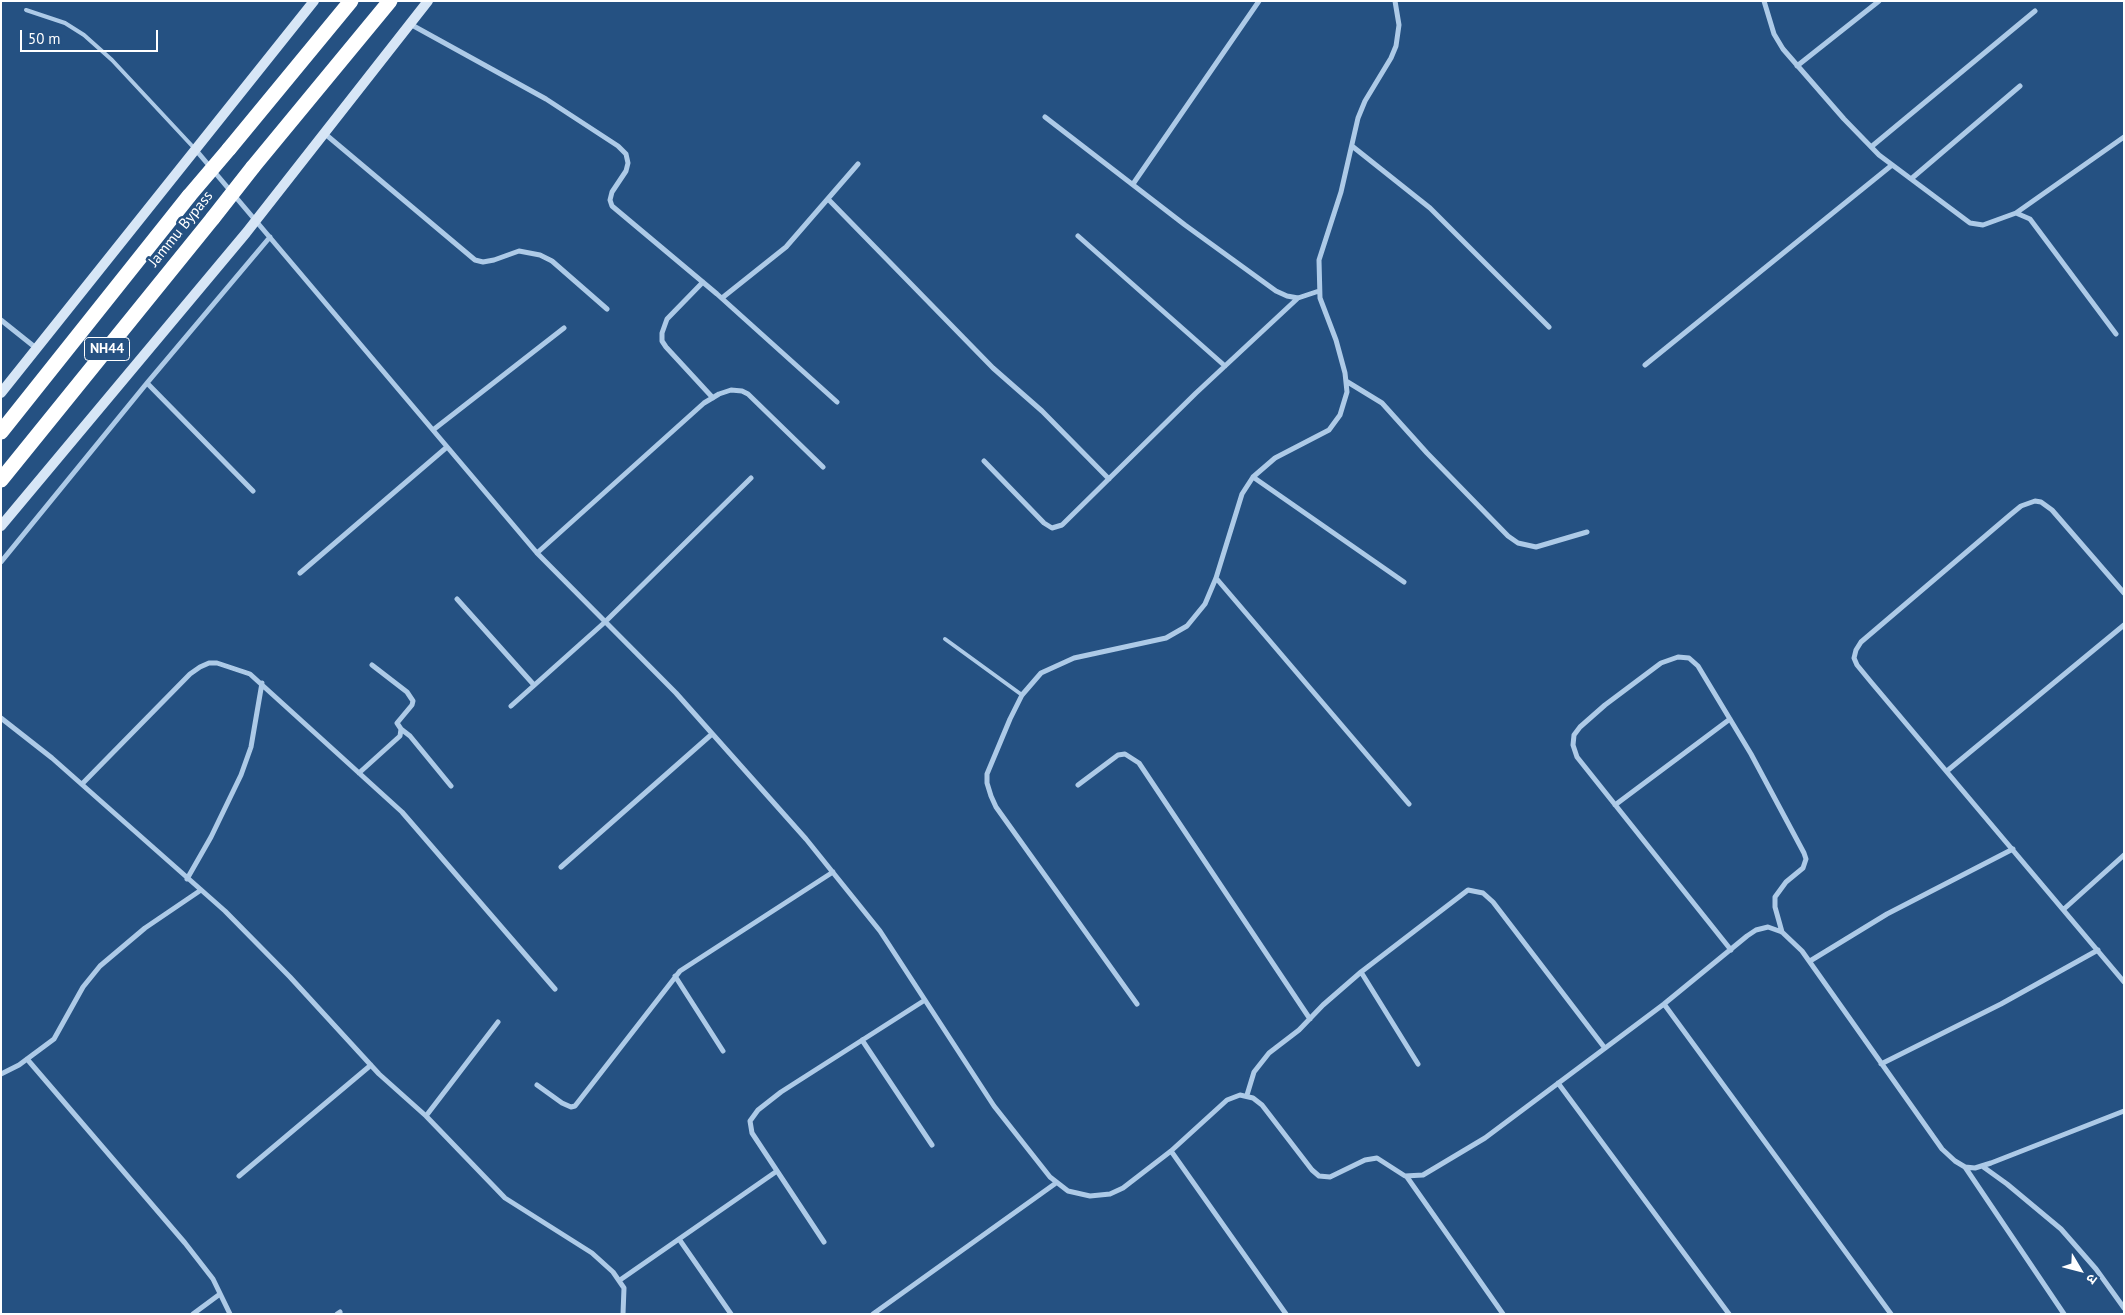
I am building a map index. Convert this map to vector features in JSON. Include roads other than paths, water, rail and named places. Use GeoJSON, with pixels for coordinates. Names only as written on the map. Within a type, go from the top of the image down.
{"type":"FeatureCollection","features":[{"type":"Feature","properties":{"kind":"highway","name":"Jammu Bypass"},"geometry":{"type":"LineString","coordinates":[[1,432],[189,196],[351,1]]}},
{"type":"Feature","properties":{"kind":"highway","name":"Jammu Bypass"},"geometry":{"type":"LineString","coordinates":[[1,480],[253,167],[390,1]]}},
{"type":"Feature","properties":{"kind":"street"},"geometry":{"type":"LineString","coordinates":[[1,393],[314,1]]}},
{"type":"Feature","properties":{"kind":"street"},"geometry":{"type":"LineString","coordinates":[[1,526],[256,220],[428,1]]}},
{"type":"Feature","properties":{"kind":"street"},"geometry":{"type":"LineString","coordinates":[[1137,1004],[1053,889],[991,796],[987,783],[987,774],[1022,695],[1041,673],[1074,658],[1142,644],[1176,634],[1197,617],[1216,578],[1242,494],[1253,477],[1275,458],[1329,430],[1340,415],[1347,392],[1346,381],[1336,340],[1320,291],[1319,260],[1334,218],[1358,118],[1365,101],[1391,58],[1396,46],[1400,24],[1395,1]]}},
{"type":"Feature","properties":{"kind":"street"},"geometry":{"type":"LineString","coordinates":[[1764,1],[1774,34],[1797,66],[1871,147],[1910,179],[1970,223],[1983,225],[2007,215],[2016,214],[2030,219],[2116,334]]}},
{"type":"Feature","properties":{"kind":"street"},"geometry":{"type":"LineString","coordinates":[[1797,66],[1879,1]]}},
{"type":"Feature","properties":{"kind":"street"},"geometry":{"type":"LineString","coordinates":[[1133,184],[1257,2]]}},
{"type":"Feature","properties":{"kind":"street"},"geometry":{"type":"LineString","coordinates":[[1871,147],[2035,11]]}},
{"type":"Feature","properties":{"kind":"street"},"geometry":{"type":"LineString","coordinates":[[409,24],[546,99],[618,146],[626,154],[628,163],[626,171],[612,192],[610,200],[612,206],[722,298],[837,402]]}},
{"type":"Feature","properties":{"kind":"street"},"geometry":{"type":"LineString","coordinates":[[1910,179],[2020,86]]}},
{"type":"Feature","properties":{"kind":"street"},"geometry":{"type":"LineString","coordinates":[[1045,117],[1276,291],[1298,298]]}},
{"type":"Feature","properties":{"kind":"street"},"geometry":{"type":"LineString","coordinates":[[324,133],[474,260],[483,262],[494,260],[519,251],[540,255],[552,262],[607,309]]}},
{"type":"Feature","properties":{"kind":"street"},"geometry":{"type":"LineString","coordinates":[[2016,214],[2124,137]]}},
{"type":"Feature","properties":{"kind":"street"},"geometry":{"type":"LineString","coordinates":[[1352,146],[1430,208],[1549,327]]}},
{"type":"Feature","properties":{"kind":"street"},"geometry":{"type":"LineString","coordinates":[[195,148],[537,553],[712,734],[806,839],[880,930],[994,1106],[1056,1183],[1068,1192],[1080,1195],[1110,1194],[1123,1188],[1171,1151],[1227,1100],[1235,1096],[1247,1095],[1258,1100],[1312,1170],[1319,1176],[1330,1177],[1365,1160],[1378,1158],[1407,1177],[1503,1314]]}},
{"type":"Feature","properties":{"kind":"street"},"geometry":{"type":"LineString","coordinates":[[722,298],[786,247],[858,164]]}},
{"type":"Feature","properties":{"kind":"street"},"geometry":{"type":"LineString","coordinates":[[1645,366],[1892,165]]}},
{"type":"Feature","properties":{"kind":"street"},"geometry":{"type":"LineString","coordinates":[[828,199],[993,368],[1042,411],[1109,479]]}},
{"type":"Feature","properties":{"kind":"street"},"geometry":{"type":"LineString","coordinates":[[1078,236],[1225,366]]}},
{"type":"Feature","properties":{"kind":"street"},"geometry":{"type":"LineString","coordinates":[[1,562],[147,383],[270,237]]}},
{"type":"Feature","properties":{"kind":"street"},"geometry":{"type":"LineString","coordinates":[[703,282],[667,319],[662,333],[662,341],[713,398]]}},
{"type":"Feature","properties":{"kind":"street"},"geometry":{"type":"LineString","coordinates":[[984,461],[1044,523],[1052,528],[1062,524],[1298,298],[1320,291]]}},
{"type":"Feature","properties":{"kind":"street"},"geometry":{"type":"LineString","coordinates":[[1,320],[36,348]]}},
{"type":"Feature","properties":{"kind":"street"},"geometry":{"type":"LineString","coordinates":[[434,430],[564,328]]}},
{"type":"Feature","properties":{"kind":"street"},"geometry":{"type":"LineString","coordinates":[[1346,381],[1382,403],[1434,460],[1518,544],[1536,547],[1587,532]]}},
{"type":"Feature","properties":{"kind":"street"},"geometry":{"type":"LineString","coordinates":[[147,383],[253,491]]}},
{"type":"Feature","properties":{"kind":"street"},"geometry":{"type":"LineString","coordinates":[[537,553],[704,403],[731,390],[742,391],[748,394],[823,467]]}},
{"type":"Feature","properties":{"kind":"street"},"geometry":{"type":"LineString","coordinates":[[300,573],[448,447]]}},
{"type":"Feature","properties":{"kind":"street"},"geometry":{"type":"LineString","coordinates":[[1253,477],[1404,582]]}},
{"type":"Feature","properties":{"kind":"street"},"geometry":{"type":"LineString","coordinates":[[511,706],[605,622],[751,478]]}},
{"type":"Feature","properties":{"kind":"street"},"geometry":{"type":"LineString","coordinates":[[2124,594],[2052,510],[2041,502],[2035,501],[2021,506],[1861,642],[1854,658],[1857,665],[2124,982]]}},
{"type":"Feature","properties":{"kind":"street"},"geometry":{"type":"LineString","coordinates":[[1216,578],[1409,804]]}},
{"type":"Feature","properties":{"kind":"street"},"geometry":{"type":"LineString","coordinates":[[457,598],[534,685]]}},
{"type":"Feature","properties":{"kind":"street"},"geometry":{"type":"LineString","coordinates":[[1947,771],[2124,625]]}},
{"type":"Feature","properties":{"kind":"street"},"geometry":{"type":"LineString","coordinates":[[1730,950],[1577,757],[1573,745],[1574,734],[1605,705],[1661,663],[1678,657],[1689,658],[1698,666],[1755,762],[1806,859],[1803,868],[1786,882],[1775,897],[1775,907],[1782,932]]}},
{"type":"Feature","properties":{"kind":"street"},"geometry":{"type":"LineString","coordinates":[[82,784],[190,674],[200,667],[209,663],[231,666],[250,674],[402,812],[555,989]]}},
{"type":"Feature","properties":{"kind":"street"},"geometry":{"type":"LineString","coordinates":[[359,773],[401,733],[397,722],[412,704],[411,696],[372,665]]}},
{"type":"Feature","properties":{"kind":"street"},"geometry":{"type":"LineString","coordinates":[[187,878],[211,837],[241,775],[251,747],[262,683]]}},
{"type":"Feature","properties":{"kind":"street"},"geometry":{"type":"LineString","coordinates":[[1,718],[82,784],[225,911],[290,977],[370,1065],[426,1116],[506,1198],[592,1253],[620,1280],[624,1288],[623,1314]]}},
{"type":"Feature","properties":{"kind":"street"},"geometry":{"type":"LineString","coordinates":[[1615,805],[1730,719]]}},
{"type":"Feature","properties":{"kind":"street"},"geometry":{"type":"LineString","coordinates":[[400,729],[410,736],[451,786]]}},
{"type":"Feature","properties":{"kind":"street"},"geometry":{"type":"LineString","coordinates":[[561,867],[712,734]]}},
{"type":"Feature","properties":{"kind":"street"},"geometry":{"type":"LineString","coordinates":[[1078,785],[1118,755],[1125,754],[1139,763],[1310,1019]]}},
{"type":"Feature","properties":{"kind":"street"},"geometry":{"type":"LineString","coordinates":[[1810,961],[1887,914],[2013,849]]}},
{"type":"Feature","properties":{"kind":"street"},"geometry":{"type":"LineString","coordinates":[[2064,909],[2124,855]]}},
{"type":"Feature","properties":{"kind":"street"},"geometry":{"type":"LineString","coordinates":[[537,1085],[562,1103],[571,1107],[575,1106],[675,976],[690,963],[832,872]]}},
{"type":"Feature","properties":{"kind":"street"},"geometry":{"type":"LineString","coordinates":[[1,1074],[27,1059],[54,1039],[83,987],[100,966],[145,928],[201,890]]}},
{"type":"Feature","properties":{"kind":"street"},"geometry":{"type":"LineString","coordinates":[[1247,1095],[1254,1072],[1260,1062],[1361,972],[1468,890],[1476,890],[1483,893],[1493,902],[1604,1047]]}},
{"type":"Feature","properties":{"kind":"street"},"geometry":{"type":"LineString","coordinates":[[1407,1177],[1423,1175],[1485,1138],[1604,1047],[1664,1004],[1747,936],[1763,928],[1773,928],[1782,932],[1810,961],[1942,1149],[1965,1167],[2064,1314]]}},
{"type":"Feature","properties":{"kind":"street"},"geometry":{"type":"LineString","coordinates":[[1881,1064],[2001,1004],[2098,950]]}},
{"type":"Feature","properties":{"kind":"street"},"geometry":{"type":"LineString","coordinates":[[1361,972],[1418,1064]]}},
{"type":"Feature","properties":{"kind":"street"},"geometry":{"type":"LineString","coordinates":[[675,976],[723,1052]]}},
{"type":"Feature","properties":{"kind":"street"},"geometry":{"type":"LineString","coordinates":[[824,1242],[752,1133],[750,1127],[752,1117],[775,1096],[925,1000]]}},
{"type":"Feature","properties":{"kind":"street"},"geometry":{"type":"LineString","coordinates":[[1664,1004],[1891,1314]]}},
{"type":"Feature","properties":{"kind":"street"},"geometry":{"type":"LineString","coordinates":[[426,1116],[498,1022]]}},
{"type":"Feature","properties":{"kind":"street"},"geometry":{"type":"LineString","coordinates":[[862,1040],[932,1145]]}},
{"type":"Feature","properties":{"kind":"street"},"geometry":{"type":"LineString","coordinates":[[27,1059],[185,1242],[213,1280],[230,1314]]}},
{"type":"Feature","properties":{"kind":"street"},"geometry":{"type":"LineString","coordinates":[[239,1176],[370,1065]]}},
{"type":"Feature","properties":{"kind":"street"},"geometry":{"type":"LineString","coordinates":[[1558,1083],[1729,1314]]}},
{"type":"Feature","properties":{"kind":"street"},"geometry":{"type":"LineString","coordinates":[[1965,1167],[1982,1166],[2124,1111]]}},
{"type":"Feature","properties":{"kind":"street"},"geometry":{"type":"LineString","coordinates":[[1171,1151],[1286,1314]]}},
{"type":"Feature","properties":{"kind":"street"},"geometry":{"type":"LineString","coordinates":[[1982,1166],[2007,1184],[2061,1229],[2096,1269],[2123,1307]]}},
{"type":"Feature","properties":{"kind":"street"},"geometry":{"type":"LineString","coordinates":[[620,1280],[777,1171]]}},
{"type":"Feature","properties":{"kind":"street"},"geometry":{"type":"LineString","coordinates":[[873,1314],[1056,1183]]}},
{"type":"Feature","properties":{"kind":"street"},"geometry":{"type":"LineString","coordinates":[[679,1239],[732,1314]]}},
{"type":"Feature","properties":{"kind":"street"},"geometry":{"type":"LineString","coordinates":[[193,1314],[220,1294]]}},
{"type":"Feature","properties":{"kind":"lane"},"geometry":{"type":"LineString","coordinates":[[26,10],[65,22],[84,35],[112,60],[195,148]]}},
{"type":"Feature","properties":{"kind":"lane"},"geometry":{"type":"LineString","coordinates":[[945,638],[1022,695]]}}]}
